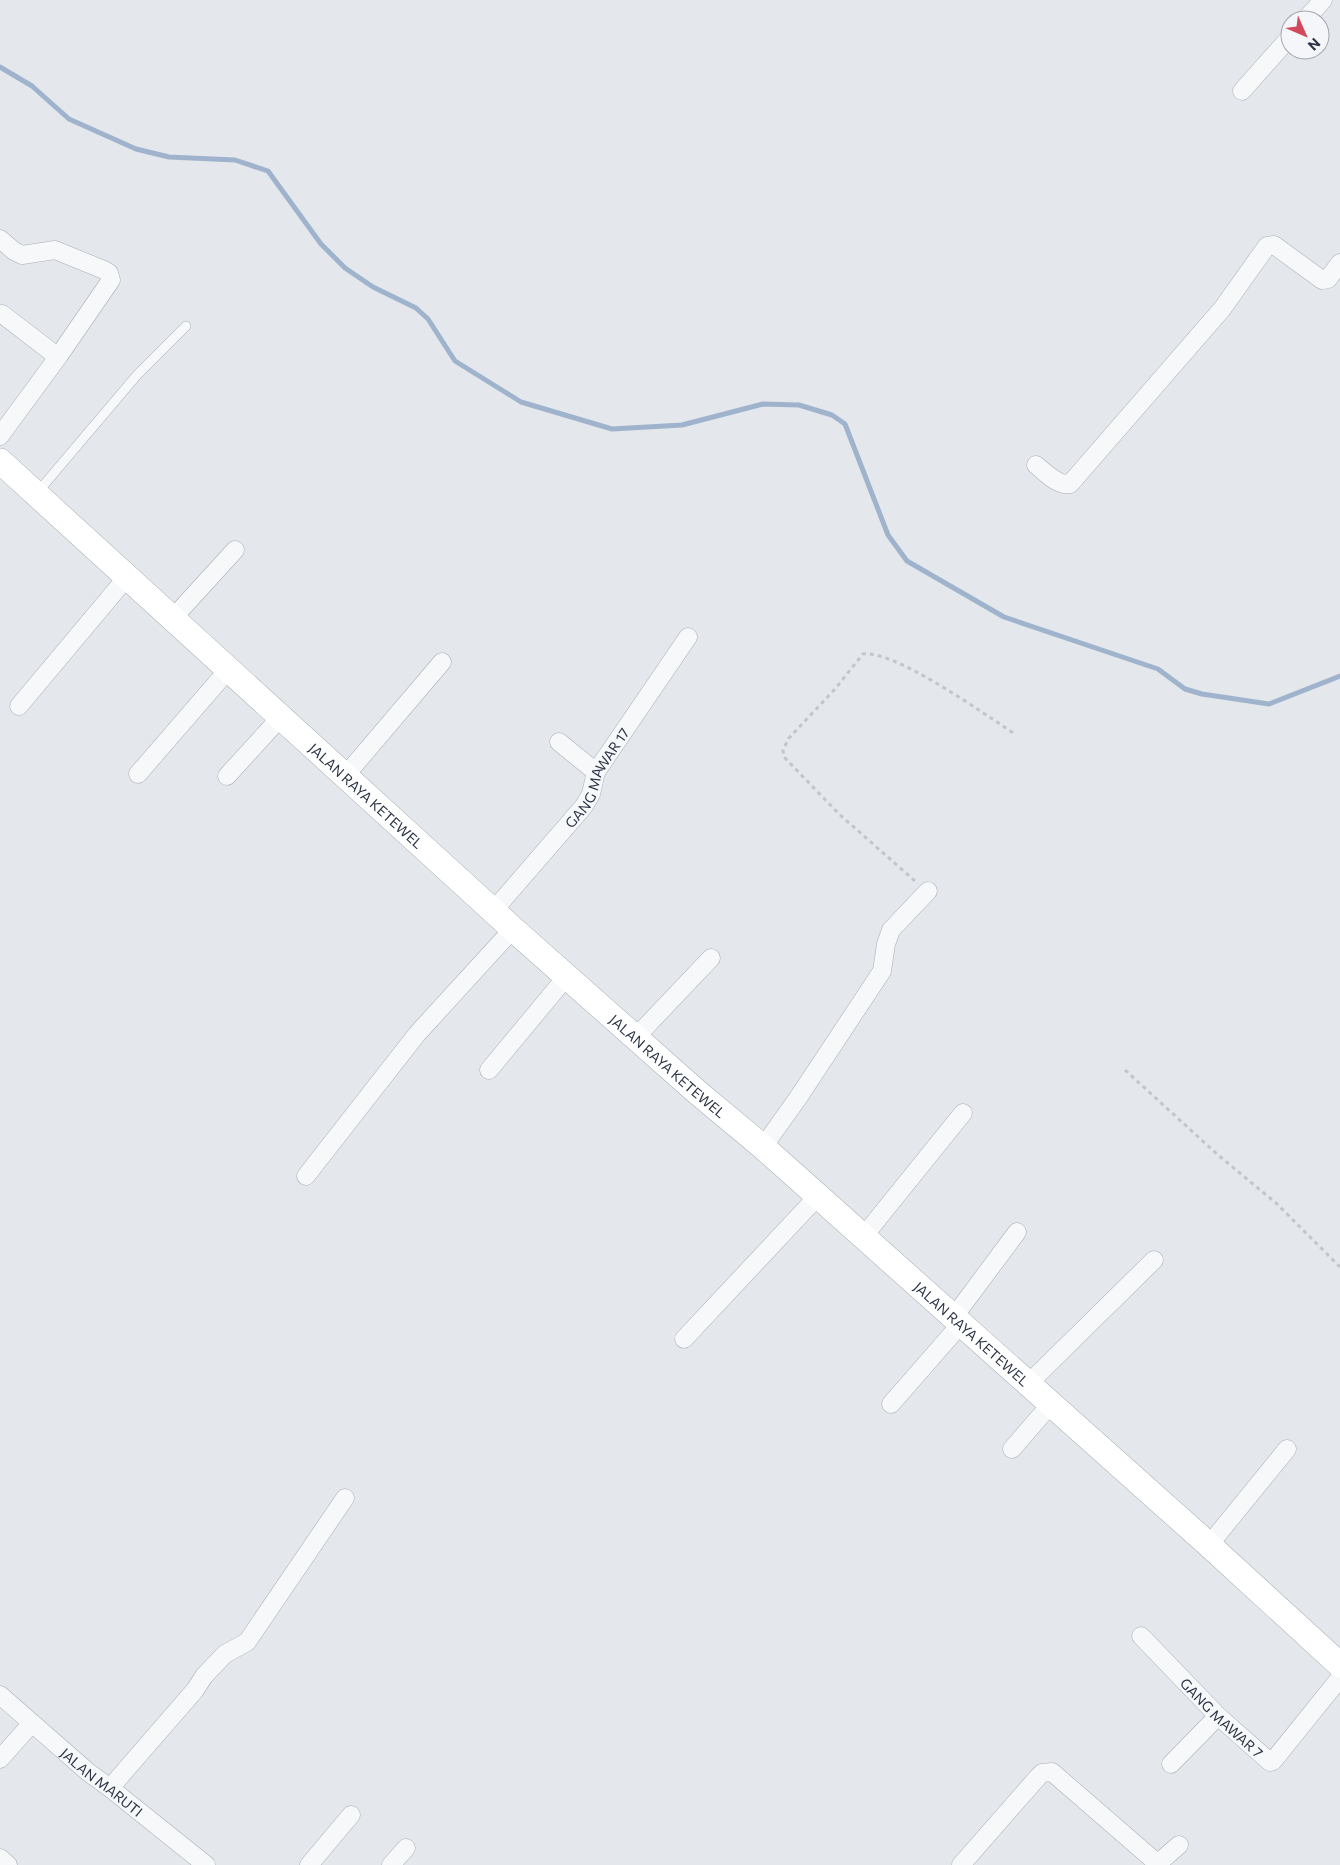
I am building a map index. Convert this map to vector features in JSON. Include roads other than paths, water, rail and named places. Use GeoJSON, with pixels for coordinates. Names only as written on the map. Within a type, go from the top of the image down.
{"type":"FeatureCollection","features":[{"type":"Feature","properties":{"kind":"main road","name":"JALAN RAYA KETEWEL"},"geometry":{"type":"LineString","coordinates":[[0,461],[280,718],[514,929],[763,1147],[1338,1662]]}},
{"type":"Feature","properties":{"kind":"street"},"geometry":{"type":"LineString","coordinates":[[1314,10],[1323,0]]}},
{"type":"Feature","properties":{"kind":"street"},"geometry":{"type":"LineString","coordinates":[[1242,91],[1280,48]]}},
{"type":"Feature","properties":{"kind":"street"},"geometry":{"type":"LineString","coordinates":[[0,239],[22,255],[55,250],[108,273],[111,280],[0,436]]}},
{"type":"Feature","properties":{"kind":"street"},"geometry":{"type":"LineString","coordinates":[[1036,465],[1058,482],[1064,485],[1070,484],[1222,309],[1267,246],[1274,245],[1322,280],[1328,279],[1340,263]]}},
{"type":"Feature","properties":{"kind":"street"},"geometry":{"type":"LineString","coordinates":[[2,314],[58,356]]}},
{"type":"Feature","properties":{"kind":"street"},"geometry":{"type":"LineString","coordinates":[[173,618],[235,550]]}},
{"type":"Feature","properties":{"kind":"street"},"geometry":{"type":"LineString","coordinates":[[19,706],[127,577]]}},
{"type":"Feature","properties":{"kind":"street","name":"GANG MAWAR 17"},"geometry":{"type":"LineString","coordinates":[[494,910],[584,806],[590,794],[596,772],[688,637]]}},
{"type":"Feature","properties":{"kind":"street"},"geometry":{"type":"LineString","coordinates":[[345,776],[442,662]]}},
{"type":"Feature","properties":{"kind":"street"},"geometry":{"type":"LineString","coordinates":[[138,774],[228,670]]}},
{"type":"Feature","properties":{"kind":"street"},"geometry":{"type":"LineString","coordinates":[[227,776],[280,718]]}},
{"type":"Feature","properties":{"kind":"street"},"geometry":{"type":"LineString","coordinates":[[559,742],[596,772]]}},
{"type":"Feature","properties":{"kind":"street"},"geometry":{"type":"LineString","coordinates":[[763,1147],[798,1098],[882,971],[886,944],[891,930],[928,891]]}},
{"type":"Feature","properties":{"kind":"street"},"geometry":{"type":"LineString","coordinates":[[306,1176],[417,1034],[514,929]]}},
{"type":"Feature","properties":{"kind":"street"},"geometry":{"type":"LineString","coordinates":[[636,1037],[711,958]]}},
{"type":"Feature","properties":{"kind":"street"},"geometry":{"type":"LineString","coordinates":[[489,1070],[567,976]]}},
{"type":"Feature","properties":{"kind":"street"},"geometry":{"type":"LineString","coordinates":[[863,1237],[963,1112]]}},
{"type":"Feature","properties":{"kind":"street"},"geometry":{"type":"LineString","coordinates":[[684,1339],[818,1196]]}},
{"type":"Feature","properties":{"kind":"street"},"geometry":{"type":"LineString","coordinates":[[891,1404],[957,1322],[1017,1232]]}},
{"type":"Feature","properties":{"kind":"street"},"geometry":{"type":"LineString","coordinates":[[1027,1385],[1154,1260]]}},
{"type":"Feature","properties":{"kind":"street"},"geometry":{"type":"LineString","coordinates":[[1012,1449],[1050,1405]]}},
{"type":"Feature","properties":{"kind":"street"},"geometry":{"type":"LineString","coordinates":[[1209,1546],[1287,1450]]}},
{"type":"Feature","properties":{"kind":"street"},"geometry":{"type":"LineString","coordinates":[[110,1788],[195,1690],[204,1676],[225,1654],[247,1642],[345,1498]]}},
{"type":"Feature","properties":{"kind":"street","name":"GANG MAWAR 7"},"geometry":{"type":"LineString","coordinates":[[1141,1636],[1218,1716],[1268,1761],[1273,1761],[1338,1662]]}},
{"type":"Feature","properties":{"kind":"street","name":"JALAN MARUTI"},"geometry":{"type":"LineString","coordinates":[[0,1695],[194,1861]]}},
{"type":"Feature","properties":{"kind":"street"},"geometry":{"type":"LineString","coordinates":[[1171,1764],[1218,1716]]}},
{"type":"Feature","properties":{"kind":"street"},"geometry":{"type":"LineString","coordinates":[[0,1759],[32,1723]]}},
{"type":"Feature","properties":{"kind":"street"},"geometry":{"type":"LineString","coordinates":[[961,1865],[1038,1778],[1046,1772],[1052,1772],[1157,1864],[1179,1845]]}},
{"type":"Feature","properties":{"kind":"street"},"geometry":{"type":"LineString","coordinates":[[309,1865],[351,1816]]}},
{"type":"Feature","properties":{"kind":"street"},"geometry":{"type":"LineString","coordinates":[[391,1865],[406,1848]]}},
{"type":"Feature","properties":{"kind":"street"},"geometry":{"type":"LineString","coordinates":[[0,1858],[8,1865]]}},
{"type":"Feature","properties":{"kind":"lane"},"geometry":{"type":"LineString","coordinates":[[36,494],[137,375],[186,326]]}},
{"type":"Feature","properties":{"kind":"waterway"},"geometry":{"type":"LineString","coordinates":[[0,67],[32,86],[69,119],[136,149],[169,157],[235,160],[268,171],[321,244],[345,268],[373,287],[416,308],[428,319],[455,361],[521,402],[612,429],[682,425],[763,404],[799,405],[832,415],[845,424],[888,535],[907,561],[1004,617],[1158,669],[1185,689],[1202,694],[1269,704],[1340,676]]}}]}
